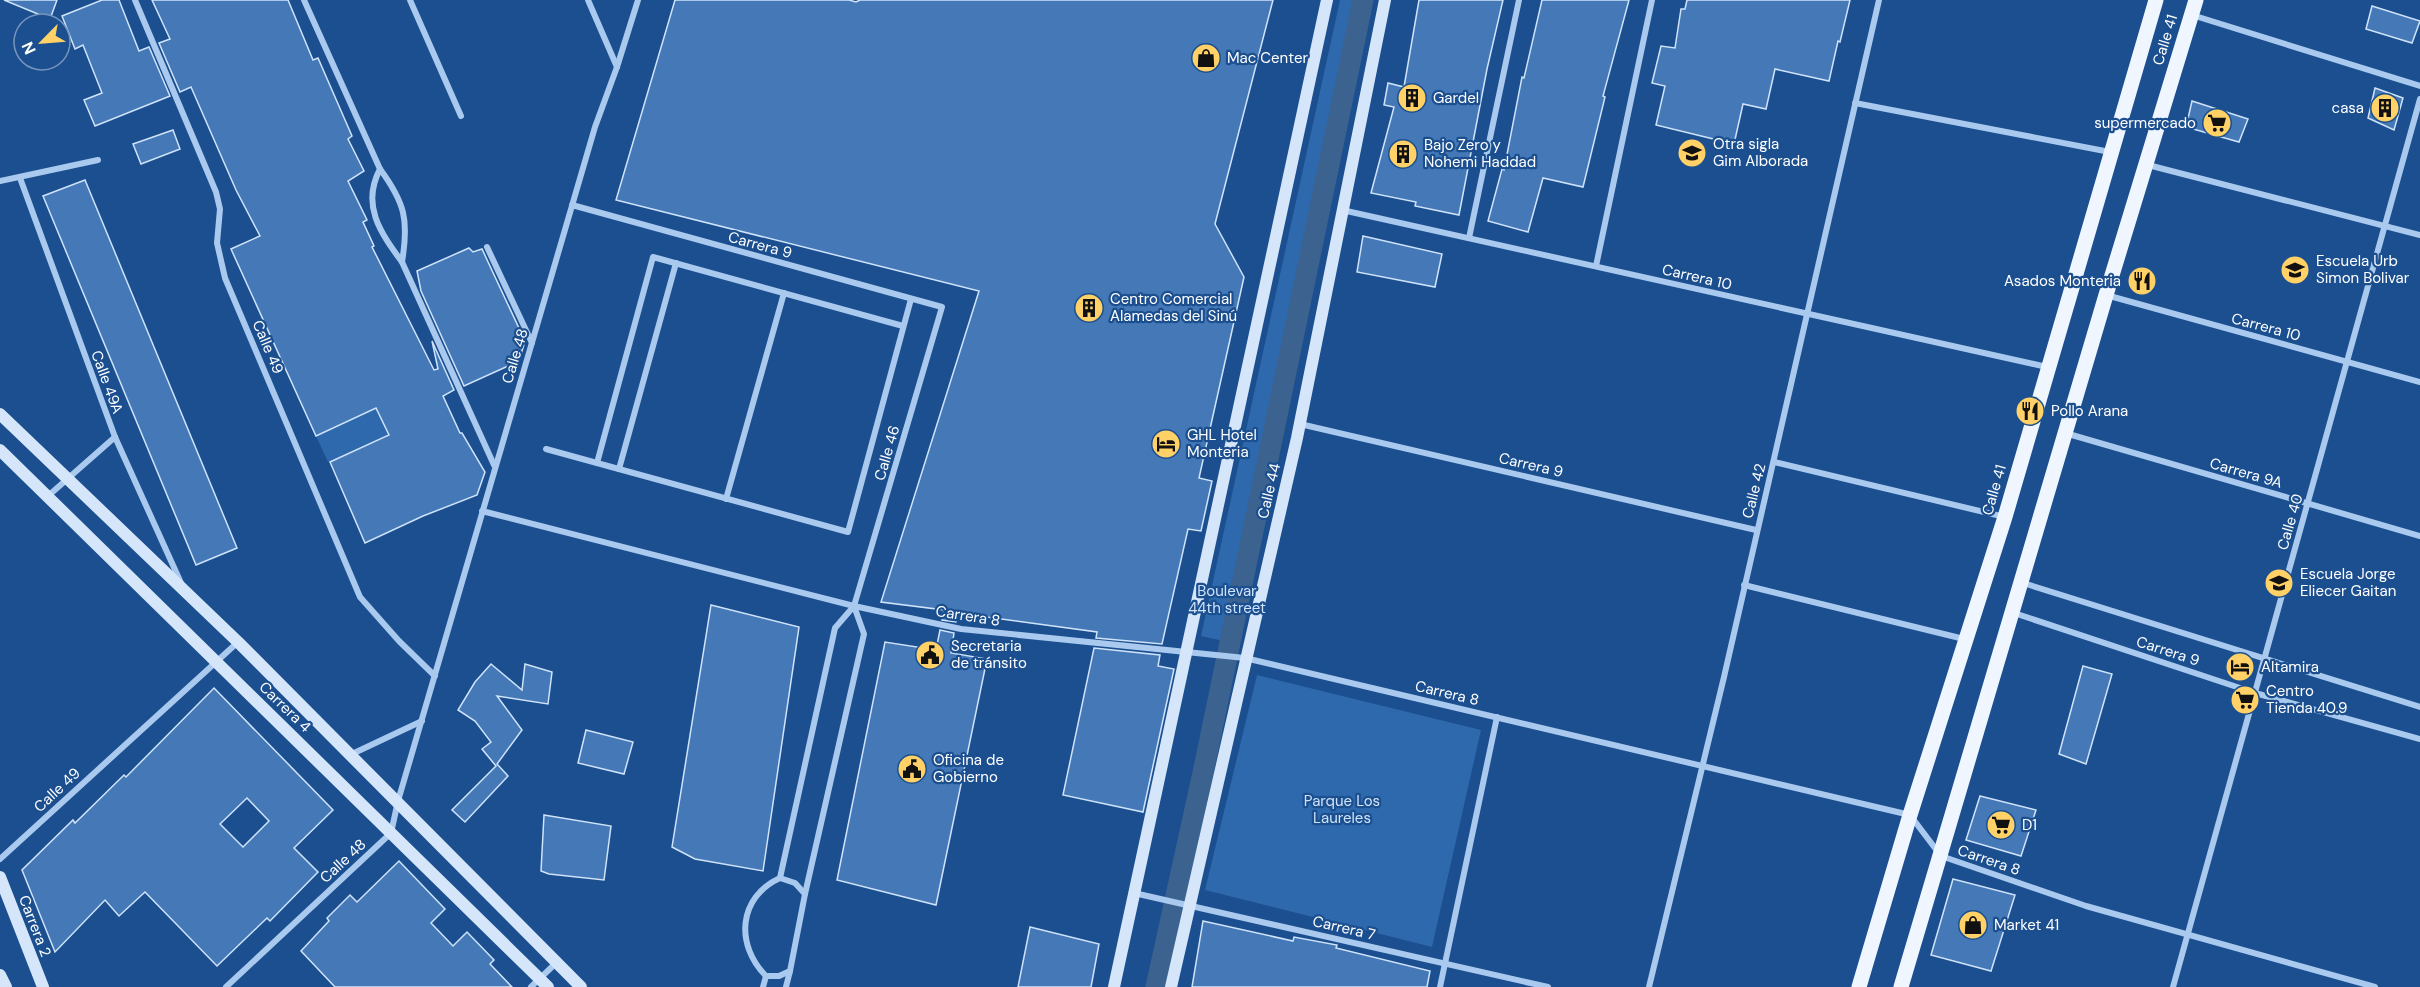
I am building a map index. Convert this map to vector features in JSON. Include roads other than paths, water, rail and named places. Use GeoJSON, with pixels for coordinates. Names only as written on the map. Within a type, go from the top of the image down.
{"type":"FeatureCollection","features":[{"type":"Feature","properties":{"kind":"main road","name":"Calle 41"},"geometry":{"type":"LineString","coordinates":[[1859,987],[1910,815],[1968,640],[2156,0]]}},
{"type":"Feature","properties":{"kind":"main road","name":"Calle 41"},"geometry":{"type":"LineString","coordinates":[[1901,987],[2106,295],[2194,8]]}},
{"type":"Feature","properties":{"kind":"street","name":"Calle 49"},"geometry":{"type":"LineString","coordinates":[[135,0],[216,192],[220,208],[217,243],[225,278],[360,597],[399,641],[435,676]]}},
{"type":"Feature","properties":{"kind":"street"},"geometry":{"type":"LineString","coordinates":[[304,0],[380,169],[398,193],[405,227],[402,262]]}},
{"type":"Feature","properties":{"kind":"street"},"geometry":{"type":"LineString","coordinates":[[410,0],[461,116]]}},
{"type":"Feature","properties":{"kind":"street"},"geometry":{"type":"LineString","coordinates":[[588,0],[617,67]]}},
{"type":"Feature","properties":{"kind":"street","name":"Calle 48"},"geometry":{"type":"LineString","coordinates":[[226,987],[391,833],[398,801],[495,465],[595,127],[638,0]]}},
{"type":"Feature","properties":{"kind":"street"},"geometry":{"type":"LineString","coordinates":[[1114,987],[1134,893],[1192,653],[1328,0]]}},
{"type":"Feature","properties":{"kind":"street","name":"Calle 44"},"geometry":{"type":"LineString","coordinates":[[1171,987],[1184,903],[1239,657],[1300,424],[1385,0]]}},
{"type":"Feature","properties":{"kind":"street"},"geometry":{"type":"LineString","coordinates":[[1469,238],[1519,0]]}},
{"type":"Feature","properties":{"kind":"street"},"geometry":{"type":"LineString","coordinates":[[1596,266],[1652,0]]}},
{"type":"Feature","properties":{"kind":"street","name":"Calle 42"},"geometry":{"type":"LineString","coordinates":[[1649,987],[1774,462],[1879,0]]}},
{"type":"Feature","properties":{"kind":"street"},"geometry":{"type":"LineString","coordinates":[[2194,8],[2420,86]]}},
{"type":"Feature","properties":{"kind":"street","name":"Calle 40"},"geometry":{"type":"LineString","coordinates":[[2173,987],[2420,99]]}},
{"type":"Feature","properties":{"kind":"street"},"geometry":{"type":"LineString","coordinates":[[1855,103],[2110,152]]}},
{"type":"Feature","properties":{"kind":"street"},"geometry":{"type":"LineString","coordinates":[[0,181],[98,160]]}},
{"type":"Feature","properties":{"kind":"street"},"geometry":{"type":"LineString","coordinates":[[2146,164],[2420,235]]}},
{"type":"Feature","properties":{"kind":"street"},"geometry":{"type":"LineString","coordinates":[[380,169],[372,191],[372,208],[386,238],[402,262],[495,465]]}},
{"type":"Feature","properties":{"kind":"street","name":"Calle 49A"},"geometry":{"type":"LineString","coordinates":[[20,178],[115,437],[184,589]]}},
{"type":"Feature","properties":{"kind":"street","name":"Carrera 9"},"geometry":{"type":"LineString","coordinates":[[572,205],[942,307]]}},
{"type":"Feature","properties":{"kind":"street","name":"Carrera 10"},"geometry":{"type":"LineString","coordinates":[[1342,210],[2047,367]]}},
{"type":"Feature","properties":{"kind":"street"},"geometry":{"type":"LineString","coordinates":[[486,246],[532,343]]}},
{"type":"Feature","properties":{"kind":"street"},"geometry":{"type":"LineString","coordinates":[[597,463],[653,257],[903,326]]}},
{"type":"Feature","properties":{"kind":"street"},"geometry":{"type":"LineString","coordinates":[[619,469],[676,263]]}},
{"type":"Feature","properties":{"kind":"street"},"geometry":{"type":"LineString","coordinates":[[726,499],[784,293]]}},
{"type":"Feature","properties":{"kind":"street","name":"Carrera 10"},"geometry":{"type":"LineString","coordinates":[[2106,295],[2420,382]]}},
{"type":"Feature","properties":{"kind":"street"},"geometry":{"type":"LineString","coordinates":[[546,449],[848,532],[911,299]]}},
{"type":"Feature","properties":{"kind":"street","name":"Calle 46"},"geometry":{"type":"LineString","coordinates":[[780,878],[835,628],[854,606],[942,307]]}},
{"type":"Feature","properties":{"kind":"street"},"geometry":{"type":"LineString","coordinates":[[0,414],[184,589],[352,754],[581,987]]}},
{"type":"Feature","properties":{"kind":"street","name":"Carrera 9"},"geometry":{"type":"LineString","coordinates":[[1300,424],[1756,530]]}},
{"type":"Feature","properties":{"kind":"street","name":"Carrera 9A"},"geometry":{"type":"LineString","coordinates":[[2065,433],[2420,536]]}},
{"type":"Feature","properties":{"kind":"street"},"geometry":{"type":"LineString","coordinates":[[48,497],[115,437]]}},
{"type":"Feature","properties":{"kind":"street","name":"Carrera 4"},"geometry":{"type":"LineString","coordinates":[[0,450],[391,833],[540,984]]}},
{"type":"Feature","properties":{"kind":"street"},"geometry":{"type":"LineString","coordinates":[[1774,462],[2005,517]]}},
{"type":"Feature","properties":{"kind":"street","name":"Carrera 8"},"geometry":{"type":"LineString","coordinates":[[483,512],[854,606],[972,632],[1239,657],[1910,815],[1941,856],[2086,906],[2375,987]]}},
{"type":"Feature","properties":{"kind":"street","name":"Carrera 9"},"geometry":{"type":"LineString","coordinates":[[2022,582],[2420,707]]}},
{"type":"Feature","properties":{"kind":"street"},"geometry":{"type":"LineString","coordinates":[[1744,585],[1968,640]]}},
{"type":"Feature","properties":{"kind":"street"},"geometry":{"type":"LineString","coordinates":[[786,987],[864,634],[854,606]]}},
{"type":"Feature","properties":{"kind":"street","name":"Carrera 9"},"geometry":{"type":"LineString","coordinates":[[2013,612],[2255,693],[2420,739]]}},
{"type":"Feature","properties":{"kind":"street","name":"Calle 49"},"geometry":{"type":"LineString","coordinates":[[0,859],[238,642]]}},
{"type":"Feature","properties":{"kind":"street"},"geometry":{"type":"LineString","coordinates":[[1440,987],[1497,717]]}},
{"type":"Feature","properties":{"kind":"street"},"geometry":{"type":"LineString","coordinates":[[352,754],[422,721]]}},
{"type":"Feature","properties":{"kind":"street","name":"Carrera 2"},"geometry":{"type":"LineString","coordinates":[[0,877],[43,987]]}},
{"type":"Feature","properties":{"kind":"street"},"geometry":{"type":"LineString","coordinates":[[790,971],[779,976],[766,976],[757,967],[749,953],[745,931],[747,911],[765,885],[780,878],[795,883],[805,894]]}},
{"type":"Feature","properties":{"kind":"street","name":"Carrera 7"},"geometry":{"type":"LineString","coordinates":[[1134,893],[1548,987]]}},
{"type":"Feature","properties":{"kind":"street"},"geometry":{"type":"LineString","coordinates":[[540,984],[557,963]]}},
{"type":"Feature","properties":{"kind":"street"},"geometry":{"type":"LineString","coordinates":[[0,975],[6,987]]}},
{"type":"Feature","properties":{"kind":"street"},"geometry":{"type":"LineString","coordinates":[[764,987],[766,976]]}},
{"type":"Feature","properties":{"kind":"waterway"},"geometry":{"type":"LineString","coordinates":[[1156,987],[1204,768],[1363,0]]}},
{"type":"Feature","properties":{"kind":"place","name":"Mac Center"},"geometry":{"type":"Point","coordinates":[1206,58]}},
{"type":"Feature","properties":{"kind":"place","name":"Gardel"},"geometry":{"type":"Point","coordinates":[1412,98]}},
{"type":"Feature","properties":{"kind":"place","name":"casa"},"geometry":{"type":"Point","coordinates":[2385,108]}},
{"type":"Feature","properties":{"kind":"place","name":"supermercado"},"geometry":{"type":"Point","coordinates":[2217,123]}},
{"type":"Feature","properties":{"kind":"place","name":"Otra sigla Gim Alborada"},"geometry":{"type":"Point","coordinates":[1692,153]}},
{"type":"Feature","properties":{"kind":"place","name":"Bajo Zero y Nohemi Haddad"},"geometry":{"type":"Point","coordinates":[1403,154]}},
{"type":"Feature","properties":{"kind":"place","name":"Escuela Urb Simon Bolivar"},"geometry":{"type":"Point","coordinates":[2295,270]}},
{"type":"Feature","properties":{"kind":"place","name":"Asados Monteria"},"geometry":{"type":"Point","coordinates":[2142,281]}},
{"type":"Feature","properties":{"kind":"place","name":"Centro Comercial Alamedas del Sinú"},"geometry":{"type":"Point","coordinates":[1089,308]}},
{"type":"Feature","properties":{"kind":"place","name":"Pollo Arana"},"geometry":{"type":"Point","coordinates":[2030,411]}},
{"type":"Feature","properties":{"kind":"place","name":"GHL Hotel Monteria"},"geometry":{"type":"Point","coordinates":[1166,444]}},
{"type":"Feature","properties":{"kind":"place","name":"Escuela Jorge Eliecer Gaitan"},"geometry":{"type":"Point","coordinates":[2279,583]}},
{"type":"Feature","properties":{"kind":"place","name":"Secretaria de tránsito"},"geometry":{"type":"Point","coordinates":[930,655]}},
{"type":"Feature","properties":{"kind":"place","name":"Altamira"},"geometry":{"type":"Point","coordinates":[2240,667]}},
{"type":"Feature","properties":{"kind":"place","name":"Centro Tienda 40.9"},"geometry":{"type":"Point","coordinates":[2245,700]}},
{"type":"Feature","properties":{"kind":"place","name":"Oficina de Gobierno"},"geometry":{"type":"Point","coordinates":[912,769]}},
{"type":"Feature","properties":{"kind":"place","name":"D1"},"geometry":{"type":"Point","coordinates":[2001,825]}},
{"type":"Feature","properties":{"kind":"place","name":"Market 41"},"geometry":{"type":"Point","coordinates":[1973,925]}},
{"type":"Feature","properties":{"kind":"park label","name":"Boulevar 44th street"},"geometry":{"type":"Point","coordinates":[1227,600]}},
{"type":"Feature","properties":{"kind":"park label","name":"Parque Los Laureles"},"geometry":{"type":"Point","coordinates":[1342,810]}}]}
